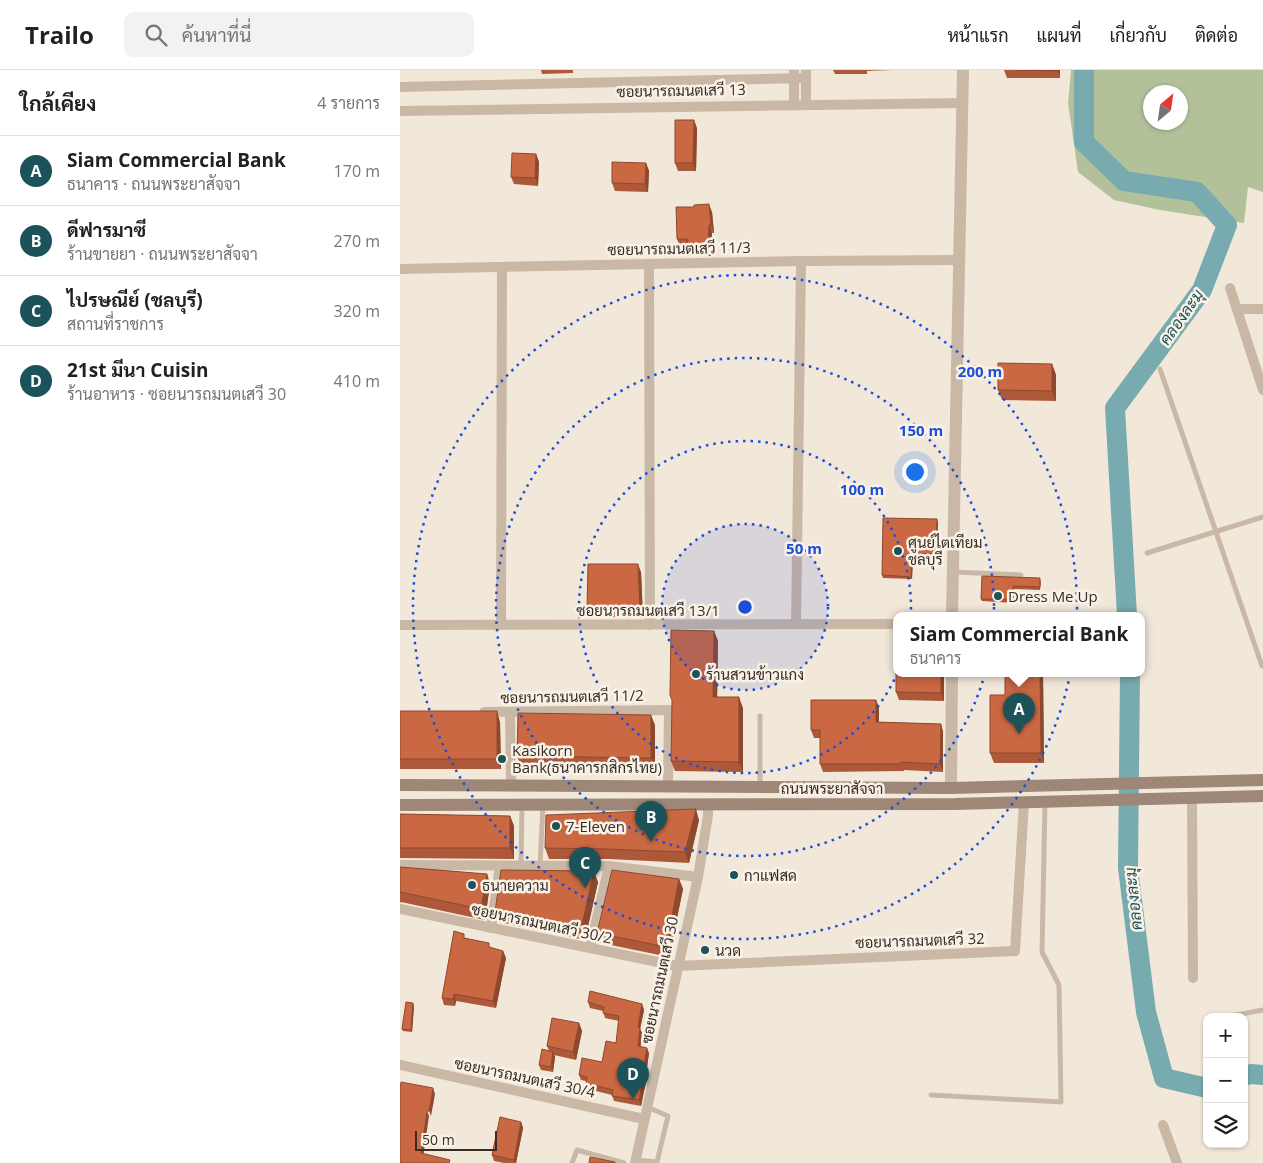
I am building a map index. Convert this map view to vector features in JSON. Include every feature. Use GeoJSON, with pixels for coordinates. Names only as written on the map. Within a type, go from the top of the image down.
{"type":"FeatureCollection","features":[{"type":"Feature","properties":{"kind":"main road","name":"ถนนพระยาสัจจา"},"geometry":{"type":"LineString","coordinates":[[400,785],[951,788],[1263,780]]}},
{"type":"Feature","properties":{"kind":"main road","name":"ถนนพระยาสัจจา"},"geometry":{"type":"LineString","coordinates":[[400,804],[955,804],[1263,796]]}},
{"type":"Feature","properties":{"kind":"street"},"geometry":{"type":"LineString","coordinates":[[952,612],[963,70]]}},
{"type":"Feature","properties":{"kind":"street"},"geometry":{"type":"LineString","coordinates":[[794,74],[794,104]]}},
{"type":"Feature","properties":{"kind":"street"},"geometry":{"type":"LineString","coordinates":[[400,87],[806,74],[806,104]]}},
{"type":"Feature","properties":{"kind":"street","name":"ซอยนารถมนตเสวี 13"},"geometry":{"type":"LineString","coordinates":[[400,111],[963,103]]}},
{"type":"Feature","properties":{"kind":"street","name":"ซอยนารถมนตเสวี 11/3"},"geometry":{"type":"LineString","coordinates":[[400,269],[802,261],[960,260]]}},
{"type":"Feature","properties":{"kind":"street"},"geometry":{"type":"LineString","coordinates":[[796,624],[802,261]]}},
{"type":"Feature","properties":{"kind":"street"},"geometry":{"type":"LineString","coordinates":[[649,264],[650,625]]}},
{"type":"Feature","properties":{"kind":"street"},"geometry":{"type":"LineString","coordinates":[[501,625],[502,267]]}},
{"type":"Feature","properties":{"kind":"street"},"geometry":{"type":"LineString","coordinates":[[1230,288],[1259,367],[1263,390]]}},
{"type":"Feature","properties":{"kind":"street"},"geometry":{"type":"LineString","coordinates":[[1237,309],[1263,309]]}},
{"type":"Feature","properties":{"kind":"street","name":"ซอยนารถมนตเสวี 13/1"},"geometry":{"type":"LineString","coordinates":[[400,625],[893,624]]}},
{"type":"Feature","properties":{"kind":"street"},"geometry":{"type":"LineString","coordinates":[[951,788],[952,677]]}},
{"type":"Feature","properties":{"kind":"street","name":"ซอยนารถมนตเสวี 11/2"},"geometry":{"type":"LineString","coordinates":[[470,712],[669,710],[668,786]]}},
{"type":"Feature","properties":{"kind":"street"},"geometry":{"type":"LineString","coordinates":[[510,712],[512,786]]}},
{"type":"Feature","properties":{"kind":"street"},"geometry":{"type":"LineString","coordinates":[[1192,798],[1193,978]]}},
{"type":"Feature","properties":{"kind":"street","name":"ซอยนารถมนตเสวี 32"},"geometry":{"type":"LineString","coordinates":[[677,966],[1016,951],[1024,802]]}},
{"type":"Feature","properties":{"kind":"street","name":"ซอยนารถมนตเสวี 30"},"geometry":{"type":"LineString","coordinates":[[635,1161],[698,877],[708,804]]}},
{"type":"Feature","properties":{"kind":"street"},"geometry":{"type":"LineString","coordinates":[[400,865],[609,866],[698,877]]}},
{"type":"Feature","properties":{"kind":"street"},"geometry":{"type":"LineString","coordinates":[[491,928],[500,866]]}},
{"type":"Feature","properties":{"kind":"street"},"geometry":{"type":"LineString","coordinates":[[590,948],[609,866]]}},
{"type":"Feature","properties":{"kind":"street","name":"ซอยนารถมนตเสวี 30/2"},"geometry":{"type":"LineString","coordinates":[[400,909],[677,966]]}},
{"type":"Feature","properties":{"kind":"street","name":"ซอยนารถมนตเสวี 30/4"},"geometry":{"type":"LineString","coordinates":[[400,1065],[644,1119]]}},
{"type":"Feature","properties":{"kind":"street"},"geometry":{"type":"LineString","coordinates":[[1163,1125],[1177,1163]]}},
{"type":"Feature","properties":{"kind":"lane"},"geometry":{"type":"LineString","coordinates":[[1160,369],[1262,666]]}},
{"type":"Feature","properties":{"kind":"lane"},"geometry":{"type":"LineString","coordinates":[[1147,553],[1263,516]]}},
{"type":"Feature","properties":{"kind":"lane"},"geometry":{"type":"LineString","coordinates":[[952,572],[1021,575]]}},
{"type":"Feature","properties":{"kind":"lane"},"geometry":{"type":"LineString","coordinates":[[760,716],[760,787]]}},
{"type":"Feature","properties":{"kind":"lane"},"geometry":{"type":"LineString","coordinates":[[931,1095],[1061,1102],[1059,985],[1042,952],[1045,802]]}},
{"type":"Feature","properties":{"kind":"lane"},"geometry":{"type":"LineString","coordinates":[[521,865],[522,804]]}},
{"type":"Feature","properties":{"kind":"lane"},"geometry":{"type":"LineString","coordinates":[[540,866],[543,804]]}},
{"type":"Feature","properties":{"kind":"lane"},"geometry":{"type":"LineString","coordinates":[[1247,1013],[1263,1010]]}},
{"type":"Feature","properties":{"kind":"lane"},"geometry":{"type":"LineString","coordinates":[[635,1161],[657,1162],[668,1116],[647,1107]]}},
{"type":"Feature","properties":{"kind":"lane"},"geometry":{"type":"LineString","coordinates":[[572,1163],[577,1150],[624,1163]]}},
{"type":"Feature","properties":{"kind":"green space"},"geometry":{"type":"Polygon","coordinates":[[[1071,70],[1263,70],[1263,192],[1248,187],[1244,223],[1160,210],[1114,200],[1078,172],[1068,103],[1071,70]]]}},
{"type":"Feature","properties":{"kind":"building"},"geometry":{"type":"Polygon","coordinates":[[[1017,70],[1058,70],[1058,71],[1017,70]]]}},
{"type":"Feature","properties":{"kind":"building"},"geometry":{"type":"Polygon","coordinates":[[[675,120],[694,120],[693,163],[675,163],[675,120]]]}},
{"type":"Feature","properties":{"kind":"building"},"geometry":{"type":"Polygon","coordinates":[[[512,153],[536,154],[535,178],[511,177],[512,153]]]}},
{"type":"Feature","properties":{"kind":"building"},"geometry":{"type":"Polygon","coordinates":[[[612,162],[646,163],[645,184],[612,183],[612,162]]]}},
{"type":"Feature","properties":{"kind":"building"},"geometry":{"type":"Polygon","coordinates":[[[709,204],[711,225],[709,225],[708,248],[687,248],[688,239],[677,239],[676,207],[694,207],[694,205],[709,204]]]}},
{"type":"Feature","properties":{"kind":"building"},"geometry":{"type":"Polygon","coordinates":[[[998,363],[1052,364],[1052,391],[998,390],[998,363]]]}},
{"type":"Feature","properties":{"kind":"building","name":"ศูนย์ไตเทียม ชลบุรี"},"geometry":{"type":"Polygon","coordinates":[[[883,518],[937,519],[936,554],[912,553],[911,577],[882,575],[883,518]]]}},
{"type":"Feature","properties":{"kind":"building"},"geometry":{"type":"Polygon","coordinates":[[[588,564],[638,564],[640,610],[587,608],[588,564]]]}},
{"type":"Feature","properties":{"kind":"building","name":"Dress Me Up"},"geometry":{"type":"Polygon","coordinates":[[[982,576],[1040,578],[1040,587],[1013,586],[1013,600],[981,599],[982,576]]]}},
{"type":"Feature","properties":{"kind":"building","name":"ร้านสวนข้าวแกง"},"geometry":{"type":"Polygon","coordinates":[[[671,630],[714,631],[713,697],[739,697],[739,762],[671,761],[671,630]]]}},
{"type":"Feature","properties":{"kind":"building"},"geometry":{"type":"Polygon","coordinates":[[[896,677],[941,677],[941,693],[896,692],[896,677]]]}},
{"type":"Feature","properties":{"kind":"building"},"geometry":{"type":"Polygon","coordinates":[[[1005,677],[1040,677],[1041,753],[990,753],[990,695],[1005,695],[1005,677]]]}},
{"type":"Feature","properties":{"kind":"building"},"geometry":{"type":"Polygon","coordinates":[[[811,700],[876,700],[876,722],[941,724],[940,764],[901,762],[901,764],[820,764],[820,730],[811,730],[811,700]]]}},
{"type":"Feature","properties":{"kind":"building"},"geometry":{"type":"Polygon","coordinates":[[[400,711],[497,711],[497,759],[400,759],[400,711]]]}},
{"type":"Feature","properties":{"kind":"building"},"geometry":{"type":"Polygon","coordinates":[[[518,713],[651,715],[651,758],[517,756],[518,713]]]}},
{"type":"Feature","properties":{"kind":"building"},"geometry":{"type":"Polygon","coordinates":[[[696,809],[685,852],[545,848],[546,815],[696,809]]]}},
{"type":"Feature","properties":{"kind":"building"},"geometry":{"type":"Polygon","coordinates":[[[400,814],[510,816],[510,848],[400,848],[400,814]]]}},
{"type":"Feature","properties":{"kind":"building"},"geometry":{"type":"Polygon","coordinates":[[[400,867],[487,874],[481,909],[400,892],[400,867]]]}},
{"type":"Feature","properties":{"kind":"building"},"geometry":{"type":"Polygon","coordinates":[[[501,870],[594,871],[581,929],[495,912],[501,870]]]}},
{"type":"Feature","properties":{"kind":"building"},"geometry":{"type":"Polygon","coordinates":[[[612,870],[679,879],[666,947],[597,933],[612,870]]]}},
{"type":"Feature","properties":{"kind":"building"},"geometry":{"type":"Polygon","coordinates":[[[454,931],[464,934],[464,938],[489,943],[489,947],[503,951],[493,1001],[454,994],[453,999],[442,998],[454,931]]]}},
{"type":"Feature","properties":{"kind":"building"},"geometry":{"type":"Polygon","coordinates":[[[590,991],[642,1004],[638,1027],[640,1028],[638,1046],[647,1048],[643,1071],[645,1072],[639,1100],[612,1096],[613,1090],[586,1083],[587,1077],[579,1075],[582,1058],[602,1062],[606,1041],[616,1043],[619,1016],[603,1013],[604,1007],[588,1002],[590,991]]]}},
{"type":"Feature","properties":{"kind":"building"},"geometry":{"type":"Polygon","coordinates":[[[406,1002],[413,1003],[411,1030],[402,1029],[406,1002]]]}},
{"type":"Feature","properties":{"kind":"building"},"geometry":{"type":"Polygon","coordinates":[[[552,1018],[579,1023],[573,1052],[547,1046],[552,1018]]]}},
{"type":"Feature","properties":{"kind":"building"},"geometry":{"type":"Polygon","coordinates":[[[542,1049],[553,1052],[551,1067],[539,1065],[542,1049]]]}},
{"type":"Feature","properties":{"kind":"building"},"geometry":{"type":"Polygon","coordinates":[[[401,1082],[433,1088],[429,1111],[427,1111],[421,1153],[450,1160],[449,1163],[400,1163],[401,1082]]]}},
{"type":"Feature","properties":{"kind":"building"},"geometry":{"type":"Polygon","coordinates":[[[500,1117],[521,1122],[514,1160],[492,1155],[500,1117]]]}},
{"type":"Feature","properties":{"kind":"building"},"geometry":{"type":"Polygon","coordinates":[[[590,1157],[615,1162],[615,1163],[589,1163],[590,1157]]]}},
{"type":"Feature","properties":{"kind":"waterway","name":"คลองละมุ"},"geometry":{"type":"LineString","coordinates":[[1084,70],[1084,142],[1124,181],[1197,192],[1227,225],[1202,290],[1115,408],[1127,612]]}},
{"type":"Feature","properties":{"kind":"waterway","name":"คลองละมุ"},"geometry":{"type":"LineString","coordinates":[[1130,677],[1128,868],[1146,1012],[1164,1078],[1203,1087]]}},
{"type":"Feature","properties":{"kind":"waterway","name":"คลองละมุ"},"geometry":{"type":"LineString","coordinates":[[1248,1075],[1263,1075]]}},
{"type":"Feature","properties":{"kind":"place","name":"ศูนย์ไตเทียม ชลบุรี"},"geometry":{"type":"Point","coordinates":[898,551]}},
{"type":"Feature","properties":{"kind":"place","name":"Dress Me Up"},"geometry":{"type":"Point","coordinates":[998,596]}},
{"type":"Feature","properties":{"kind":"place","name":"ร้านสวนข้าวแกง"},"geometry":{"type":"Point","coordinates":[696,674]}},
{"type":"Feature","properties":{"kind":"place","name":"Siam Commercial Bank"},"geometry":{"type":"Point","coordinates":[1019,734]}},
{"type":"Feature","properties":{"kind":"place","name":"Kasikorn Bank(ธนาคารกสิกรไทย)"},"geometry":{"type":"Point","coordinates":[502,759]}},
{"type":"Feature","properties":{"kind":"place","name":"7-Eleven"},"geometry":{"type":"Point","coordinates":[556,826]}},
{"type":"Feature","properties":{"kind":"place","name":"ดีฟารมาซี"},"geometry":{"type":"Point","coordinates":[651,842]}},
{"type":"Feature","properties":{"kind":"place","name":"กาแฟสด"},"geometry":{"type":"Point","coordinates":[734,875]}},
{"type":"Feature","properties":{"kind":"place","name":"ธนายความ"},"geometry":{"type":"Point","coordinates":[472,885]}},
{"type":"Feature","properties":{"kind":"place","name":"ไปรษณีย์ (ชลบุรี)"},"geometry":{"type":"Point","coordinates":[585,888]}},
{"type":"Feature","properties":{"kind":"place","name":"นวด"},"geometry":{"type":"Point","coordinates":[705,950]}},
{"type":"Feature","properties":{"kind":"place","name":"21st มีนา Cuisin"},"geometry":{"type":"Point","coordinates":[633,1099]}}]}
